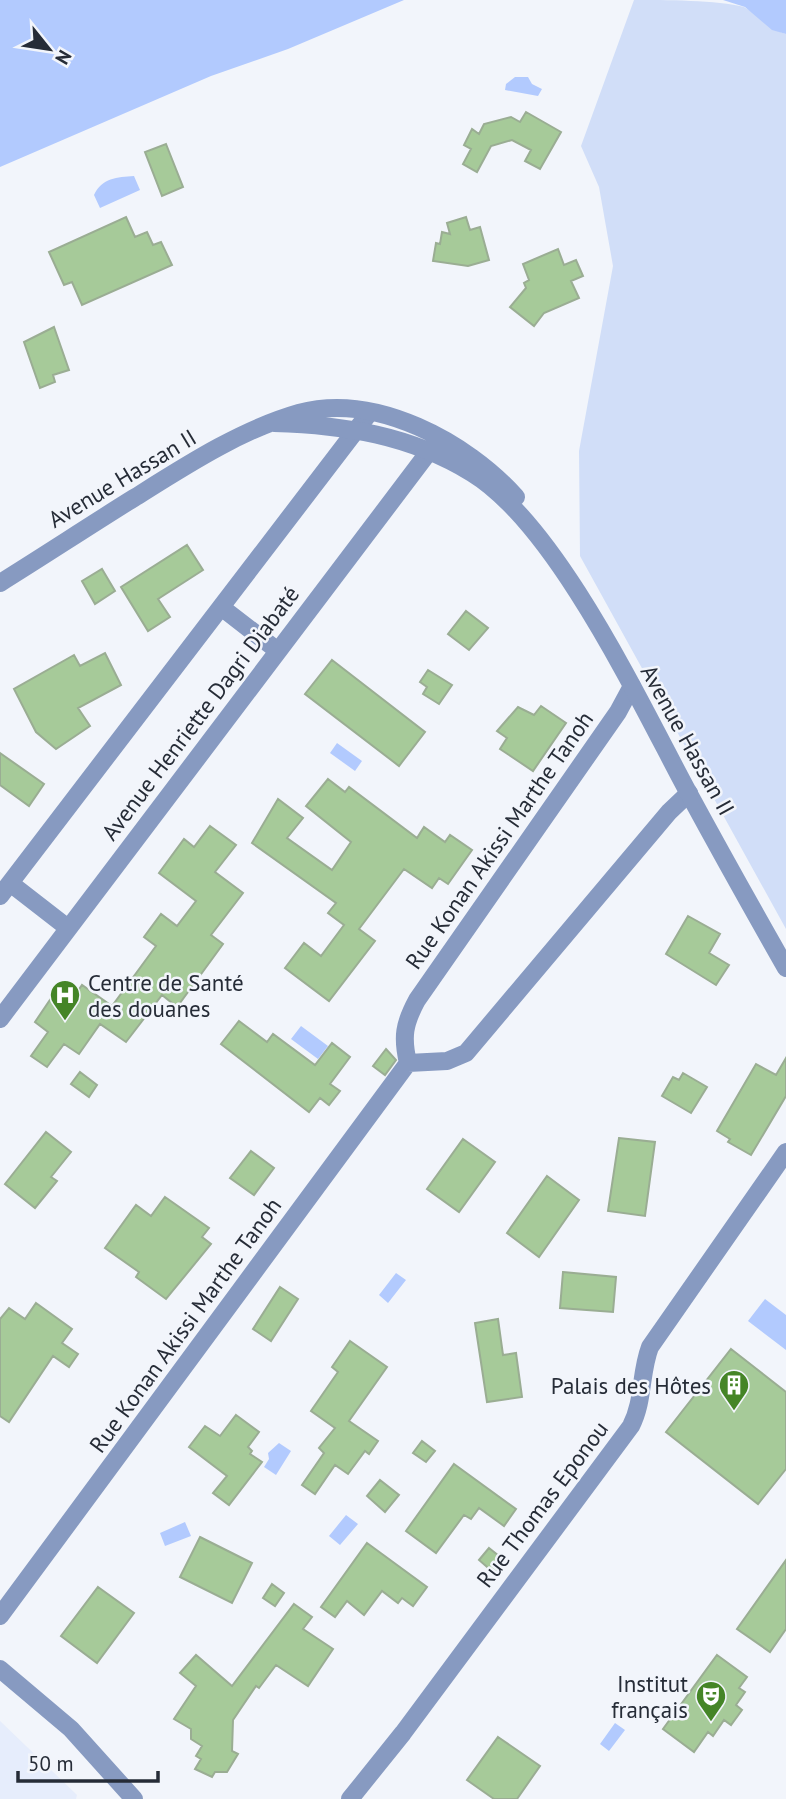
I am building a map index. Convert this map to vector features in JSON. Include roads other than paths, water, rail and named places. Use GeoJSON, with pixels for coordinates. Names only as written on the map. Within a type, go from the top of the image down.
{"type":"FeatureCollection","features":[{"type":"Feature","properties":{"kind":"street","name":"Avenue Hassan II"},"geometry":{"type":"LineString","coordinates":[[0,583],[179,469],[274,423],[301,413],[329,410],[370,412],[495,473],[517,498],[539,539],[632,686],[786,968]]}},
{"type":"Feature","properties":{"kind":"street","name":"Avenue Henriette Dagri Diabaté"},"geometry":{"type":"LineString","coordinates":[[5,890],[370,412]]}},
{"type":"Feature","properties":{"kind":"street","name":"Avenue Hassan II"},"geometry":{"type":"LineString","coordinates":[[274,423],[356,428],[435,444]]}},
{"type":"Feature","properties":{"kind":"street","name":"Avenue Henriette Dagri Diabaté"},"geometry":{"type":"LineString","coordinates":[[0,1019],[435,444]]}},
{"type":"Feature","properties":{"kind":"street"},"geometry":{"type":"LineString","coordinates":[[221,607],[278,651]]}},
{"type":"Feature","properties":{"kind":"street","name":"Rue Konan Akissi Marthe Tanoh"},"geometry":{"type":"LineString","coordinates":[[0,1616],[408,1063],[403,1041],[405,1023],[417,1000],[618,712],[632,686]]}},
{"type":"Feature","properties":{"kind":"street"},"geometry":{"type":"LineString","coordinates":[[408,1063],[447,1061],[466,1053],[669,812],[689,793]]}},
{"type":"Feature","properties":{"kind":"street"},"geometry":{"type":"LineString","coordinates":[[5,890],[68,928]]}},
{"type":"Feature","properties":{"kind":"street","name":"Rue Thomas Eponou"},"geometry":{"type":"LineString","coordinates":[[350,1799],[403,1733],[631,1426],[640,1402],[643,1365],[650,1347],[786,1152]]}},
{"type":"Feature","properties":{"kind":"street"},"geometry":{"type":"LineString","coordinates":[[0,1669],[71,1729],[134,1799]]}},
{"type":"Feature","properties":{"kind":"water"},"geometry":{"type":"Polygon","coordinates":[[[0,0],[404,0],[288,49],[211,76],[0,167],[0,0]]]}},
{"type":"Feature","properties":{"kind":"water"},"geometry":{"type":"Polygon","coordinates":[[[723,0],[786,0],[786,34],[772,30],[745,7],[723,0]]]}},
{"type":"Feature","properties":{"kind":"water"},"geometry":{"type":"Polygon","coordinates":[[[515,77],[528,77],[532,84],[542,89],[538,96],[505,90],[506,84],[515,77]]]}},
{"type":"Feature","properties":{"kind":"water"},"geometry":{"type":"Polygon","coordinates":[[[134,176],[140,190],[100,208],[94,195],[101,185],[116,178],[134,176]]]}},
{"type":"Feature","properties":{"kind":"water"},"geometry":{"type":"Polygon","coordinates":[[[337,743],[362,761],[355,771],[330,753],[337,743]]]}},
{"type":"Feature","properties":{"kind":"water"},"geometry":{"type":"Polygon","coordinates":[[[301,1026],[328,1046],[318,1059],[291,1039],[301,1026]]]}},
{"type":"Feature","properties":{"kind":"water"},"geometry":{"type":"Polygon","coordinates":[[[396,1273],[406,1280],[388,1303],[379,1295],[396,1273]]]}},
{"type":"Feature","properties":{"kind":"water"},"geometry":{"type":"Polygon","coordinates":[[[765,1299],[786,1315],[786,1350],[748,1321],[765,1299]]]}},
{"type":"Feature","properties":{"kind":"water"},"geometry":{"type":"Polygon","coordinates":[[[279,1443],[291,1451],[276,1475],[264,1467],[269,1459],[268,1453],[279,1443]]]}},
{"type":"Feature","properties":{"kind":"water"},"geometry":{"type":"Polygon","coordinates":[[[346,1515],[358,1524],[340,1545],[329,1536],[346,1515]]]}},
{"type":"Feature","properties":{"kind":"water"},"geometry":{"type":"Polygon","coordinates":[[[185,1522],[191,1536],[165,1546],[160,1533],[185,1522]]]}},
{"type":"Feature","properties":{"kind":"water"},"geometry":{"type":"Polygon","coordinates":[[[615,1723],[625,1730],[609,1751],[600,1744],[615,1723]]]}},
{"type":"Feature","properties":{"kind":"place","name":"Centre de Santé des douanes"},"geometry":{"type":"Point","coordinates":[65,1022]}},
{"type":"Feature","properties":{"kind":"place","name":"Palais des Hôtes"},"geometry":{"type":"Point","coordinates":[734,1412]}},
{"type":"Feature","properties":{"kind":"place","name":"Institut français"},"geometry":{"type":"Point","coordinates":[711,1723]}}]}
